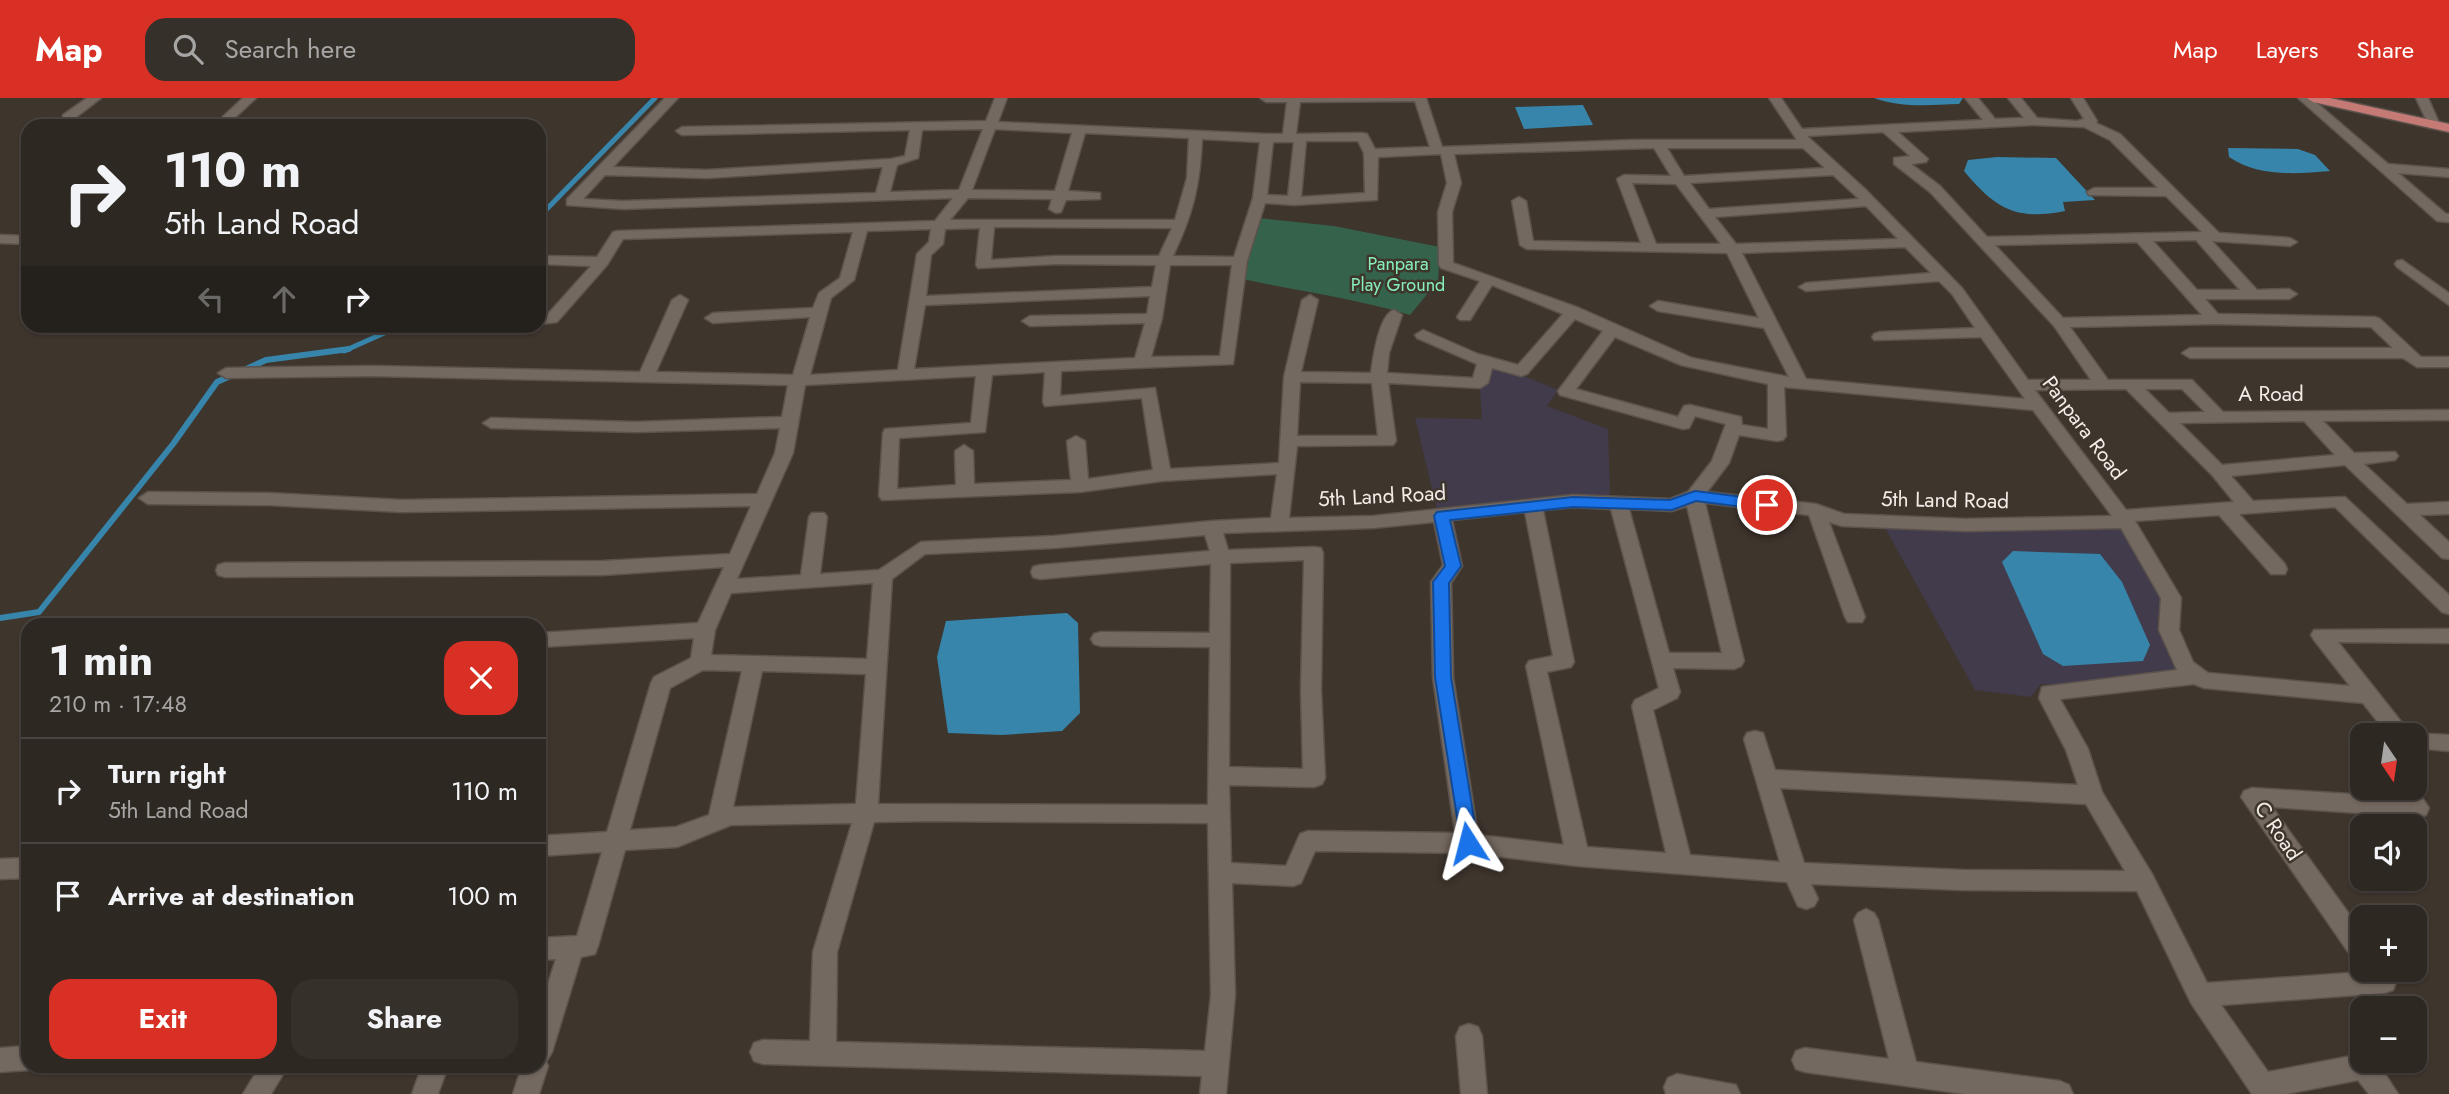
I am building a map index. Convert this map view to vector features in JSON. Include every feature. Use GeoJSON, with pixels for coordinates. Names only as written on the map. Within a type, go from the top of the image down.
{"type":"FeatureCollection","features":[{"type":"Feature","properties":{"kind":"main road"},"geometry":{"type":"LineString","coordinates":[[2313,98],[2449,128]]}},
{"type":"Feature","properties":{"kind":"street"},"geometry":{"type":"LineString","coordinates":[[67,118],[95,98]]}},
{"type":"Feature","properties":{"kind":"street"},"geometry":{"type":"LineString","coordinates":[[227,119],[250,98]]}},
{"type":"Feature","properties":{"kind":"street"},"geometry":{"type":"LineString","coordinates":[[672,98],[572,202],[623,205],[964,194],[1095,196]]}},
{"type":"Feature","properties":{"kind":"street"},"geometry":{"type":"LineString","coordinates":[[905,376],[924,254],[936,244],[939,225],[964,194],[1001,98]]}},
{"type":"Feature","properties":{"kind":"street"},"geometry":{"type":"LineString","coordinates":[[1266,98],[1412,98]]}},
{"type":"Feature","properties":{"kind":"street"},"geometry":{"type":"LineString","coordinates":[[1419,98],[1454,183],[1445,212],[1446,265],[1574,311],[1687,362],[1800,384],[2038,405]]}},
{"type":"Feature","properties":{"kind":"street","name":"Panpara Road"},"geometry":{"type":"LineString","coordinates":[[1775,98],[1802,138],[1870,202],[1957,291],[2023,385],[2124,519],[2171,598],[2169,630],[2185,667],[2195,676]]}},
{"type":"Feature","properties":{"kind":"street"},"geometry":{"type":"LineString","coordinates":[[1971,98],[1992,123]]}},
{"type":"Feature","properties":{"kind":"street"},"geometry":{"type":"LineString","coordinates":[[2014,98],[2033,121]]}},
{"type":"Feature","properties":{"kind":"street"},"geometry":{"type":"LineString","coordinates":[[1371,153],[1802,138],[2033,121],[2078,125],[2091,121],[2077,98]]}},
{"type":"Feature","properties":{"kind":"street"},"geometry":{"type":"LineString","coordinates":[[2304,98],[2442,218],[2449,218]]}},
{"type":"Feature","properties":{"kind":"street"},"geometry":{"type":"LineString","coordinates":[[2422,98],[2434,125]]}},
{"type":"Feature","properties":{"kind":"street"},"geometry":{"type":"LineString","coordinates":[[1294,99],[1294,201]]}},
{"type":"Feature","properties":{"kind":"street"},"geometry":{"type":"LineString","coordinates":[[2085,123],[2115,137],[2171,192],[2252,295]]}},
{"type":"Feature","properties":{"kind":"street"},"geometry":{"type":"LineString","coordinates":[[603,171],[707,174],[891,163],[911,158],[917,125]]}},
{"type":"Feature","properties":{"kind":"street"},"geometry":{"type":"LineString","coordinates":[[682,131],[990,125],[1267,138],[1362,138],[1371,153],[1372,197],[1294,201],[1260,198]]}},
{"type":"Feature","properties":{"kind":"street"},"geometry":{"type":"LineString","coordinates":[[1052,223],[1080,129]]}},
{"type":"Feature","properties":{"kind":"street"},"geometry":{"type":"LineString","coordinates":[[1888,130],[1921,159],[1899,161],[1935,189],[2059,323],[2102,383]]}},
{"type":"Feature","properties":{"kind":"street"},"geometry":{"type":"LineString","coordinates":[[1142,362],[1154,318],[1164,260],[1181,224],[1194,178],[1196,134]]}},
{"type":"Feature","properties":{"kind":"street"},"geometry":{"type":"LineString","coordinates":[[226,373],[373,371],[800,380],[1053,369],[1142,362],[1227,361],[1240,261],[1260,198],[1267,138]]}},
{"type":"Feature","properties":{"kind":"street"},"geometry":{"type":"LineString","coordinates":[[1658,144],[1732,250],[1800,384]]}},
{"type":"Feature","properties":{"kind":"street"},"geometry":{"type":"LineString","coordinates":[[881,197],[891,163]]}},
{"type":"Feature","properties":{"kind":"street"},"geometry":{"type":"LineString","coordinates":[[2384,168],[2449,173]]}},
{"type":"Feature","properties":{"kind":"street"},"geometry":{"type":"LineString","coordinates":[[1650,248],[1624,179],[1681,180],[1836,171]]}},
{"type":"Feature","properties":{"kind":"street"},"geometry":{"type":"LineString","coordinates":[[2094,192],[2171,192]]}},
{"type":"Feature","properties":{"kind":"street"},"geometry":{"type":"LineString","coordinates":[[1519,201],[1527,245],[1732,250],[1829,249],[1910,242]]}},
{"type":"Feature","properties":{"kind":"street"},"geometry":{"type":"LineString","coordinates":[[1706,213],[1870,202]]}},
{"type":"Feature","properties":{"kind":"street"},"geometry":{"type":"LineString","coordinates":[[546,319],[552,319],[602,262],[618,235],[939,225],[1181,224]]}},
{"type":"Feature","properties":{"kind":"street"},"geometry":{"type":"LineString","coordinates":[[987,225],[983,265],[1056,260],[1240,261]]}},
{"type":"Feature","properties":{"kind":"street"},"geometry":{"type":"LineString","coordinates":[[700,662],[705,631],[784,453],[796,384],[800,380],[824,296],[847,280],[862,228]]}},
{"type":"Feature","properties":{"kind":"street"},"geometry":{"type":"LineString","coordinates":[[2140,236],[2214,319]]}},
{"type":"Feature","properties":{"kind":"street"},"geometry":{"type":"LineString","coordinates":[[1982,241],[2207,236],[2290,242]]}},
{"type":"Feature","properties":{"kind":"street"},"geometry":{"type":"LineString","coordinates":[[0,239],[21,240]]}},
{"type":"Feature","properties":{"kind":"street"},"geometry":{"type":"LineString","coordinates":[[546,260],[602,262]]}},
{"type":"Feature","properties":{"kind":"street"},"geometry":{"type":"LineString","coordinates":[[2402,264],[2449,300]]}},
{"type":"Feature","properties":{"kind":"street"},"geometry":{"type":"LineString","coordinates":[[1806,287],[1943,276]]}},
{"type":"Feature","properties":{"kind":"street"},"geometry":{"type":"LineString","coordinates":[[1465,317],[1489,279]]}},
{"type":"Feature","properties":{"kind":"street"},"geometry":{"type":"LineString","coordinates":[[918,301],[1159,291]]}},
{"type":"Feature","properties":{"kind":"street"},"geometry":{"type":"LineString","coordinates":[[2194,295],[2288,294]]}},
{"type":"Feature","properties":{"kind":"street"},"geometry":{"type":"LineString","coordinates":[[646,377],[680,300]]}},
{"type":"Feature","properties":{"kind":"street"},"geometry":{"type":"LineString","coordinates":[[1280,524],[1281,498],[1287,468],[1292,377],[1310,300]]}},
{"type":"Feature","properties":{"kind":"street"},"geometry":{"type":"LineString","coordinates":[[1658,306],[1772,325]]}},
{"type":"Feature","properties":{"kind":"street"},"geometry":{"type":"LineString","coordinates":[[1423,335],[1486,361],[1521,371],[1574,311]]}},
{"type":"Feature","properties":{"kind":"street"},"geometry":{"type":"LineString","coordinates":[[713,318],[820,312]]}},
{"type":"Feature","properties":{"kind":"street"},"geometry":{"type":"LineString","coordinates":[[1287,441],[1387,441],[1379,377],[1381,353],[1394,315]]}},
{"type":"Feature","properties":{"kind":"street"},"geometry":{"type":"LineString","coordinates":[[1030,321],[1154,318]]}},
{"type":"Feature","properties":{"kind":"street"},"geometry":{"type":"LineString","coordinates":[[2059,323],[2214,319],[2375,322],[2404,353],[2417,362],[2449,362]]}},
{"type":"Feature","properties":{"kind":"street"},"geometry":{"type":"LineString","coordinates":[[1612,330],[1566,391],[1683,424],[1690,410],[1735,421],[1720,463],[1695,496],[1734,661],[1661,660]]}},
{"type":"Feature","properties":{"kind":"street"},"geometry":{"type":"LineString","coordinates":[[1880,337],[1985,332]]}},
{"type":"Feature","properties":{"kind":"street"},"geometry":{"type":"LineString","coordinates":[[2190,353],[2404,353]]}},
{"type":"Feature","properties":{"kind":"street"},"geometry":{"type":"LineString","coordinates":[[1292,377],[1379,377],[1480,383],[1486,361]]}},
{"type":"Feature","properties":{"kind":"street"},"geometry":{"type":"LineString","coordinates":[[1053,369],[1051,402],[1149,392],[1162,475]]}},
{"type":"Feature","properties":{"kind":"street"},"geometry":{"type":"LineString","coordinates":[[984,371],[979,428],[891,433],[888,496],[965,489],[1080,486],[1162,475],[1287,468]]}},
{"type":"Feature","properties":{"kind":"street"},"geometry":{"type":"LineString","coordinates":[[1733,429],[1777,436],[1776,380]]}},
{"type":"Feature","properties":{"kind":"street"},"geometry":{"type":"LineString","coordinates":[[2129,383],[2218,471],[2248,507]]}},
{"type":"Feature","properties":{"kind":"street","name":"A Road"},"geometry":{"type":"LineString","coordinates":[[2023,385],[2186,384],[2219,417],[2449,415]]}},
{"type":"Feature","properties":{"kind":"street"},"geometry":{"type":"LineString","coordinates":[[2165,418],[2219,417]]}},
{"type":"Feature","properties":{"kind":"street"},"geometry":{"type":"LineString","coordinates":[[2309,417],[2350,460],[2449,552]]}},
{"type":"Feature","properties":{"kind":"street"},"geometry":{"type":"LineString","coordinates":[[491,423],[635,427],[789,422]]}},
{"type":"Feature","properties":{"kind":"street"},"geometry":{"type":"LineString","coordinates":[[1076,442],[1080,486]]}},
{"type":"Feature","properties":{"kind":"street"},"geometry":{"type":"LineString","coordinates":[[964,451],[965,489]]}},
{"type":"Feature","properties":{"kind":"street"},"geometry":{"type":"LineString","coordinates":[[2218,471],[2389,456]]}},
{"type":"Feature","properties":{"kind":"street","name":"5th Land Road"},"geometry":{"type":"LineString","coordinates":[[883,576],[921,548],[1054,541],[1212,527],[1373,522],[1573,502],[1672,505],[1695,496],[1816,510],[1842,520],[1966,525],[2124,519],[2339,501],[2449,607]]}},
{"type":"Feature","properties":{"kind":"street"},"geometry":{"type":"LineString","coordinates":[[148,498],[268,499],[401,506],[761,500]]}},
{"type":"Feature","properties":{"kind":"street"},"geometry":{"type":"LineString","coordinates":[[1618,503],[1670,692],[1642,706],[1680,862]]}},
{"type":"Feature","properties":{"kind":"street"},"geometry":{"type":"LineString","coordinates":[[1533,506],[1564,662],[1536,666],[1578,856]]}},
{"type":"Feature","properties":{"kind":"street"},"geometry":{"type":"LineString","coordinates":[[2224,509],[2278,569]]}},
{"type":"Feature","properties":{"kind":"street"},"geometry":{"type":"LineString","coordinates":[[2403,510],[2449,509]]}},
{"type":"Feature","properties":{"kind":"street"},"geometry":{"type":"LineString","coordinates":[[1816,510],[1855,617]]}},
{"type":"Feature","properties":{"kind":"street"},"geometry":{"type":"LineString","coordinates":[[1442,516],[1453,566],[1441,582],[1443,677],[1468,843]]}},
{"type":"Feature","properties":{"kind":"street"},"geometry":{"type":"LineString","coordinates":[[810,581],[818,517]]}},
{"type":"Feature","properties":{"kind":"street"},"geometry":{"type":"LineString","coordinates":[[1212,527],[1222,557],[1219,814],[1223,995],[1213,1094]]}},
{"type":"Feature","properties":{"kind":"street"},"geometry":{"type":"LineString","coordinates":[[1040,572],[1222,557],[1314,553],[1311,690],[1314,778],[1219,776]]}},
{"type":"Feature","properties":{"kind":"street"},"geometry":{"type":"LineString","coordinates":[[225,570],[590,568],[735,560]]}},
{"type":"Feature","properties":{"kind":"street"},"geometry":{"type":"LineString","coordinates":[[725,587],[883,576],[866,813],[825,952],[823,1054]]}},
{"type":"Feature","properties":{"kind":"street"},"geometry":{"type":"LineString","coordinates":[[546,640],[705,631]]}},
{"type":"Feature","properties":{"kind":"street"},"geometry":{"type":"LineString","coordinates":[[2391,723],[2321,635],[2449,636]]}},
{"type":"Feature","properties":{"kind":"street"},"geometry":{"type":"LineString","coordinates":[[1101,639],[1221,640]]}},
{"type":"Feature","properties":{"kind":"street"},"geometry":{"type":"LineString","coordinates":[[546,949],[586,946],[661,683],[700,662],[877,667]]}},
{"type":"Feature","properties":{"kind":"street"},"geometry":{"type":"LineString","coordinates":[[719,820],[754,663]]}},
{"type":"Feature","properties":{"kind":"street"},"geometry":{"type":"LineString","coordinates":[[2371,696],[2204,680],[2195,676],[2049,693],[2077,749],[2092,795],[2144,881],[2200,995],[2265,1090],[2364,1066],[2385,1094]]}},
{"type":"Feature","properties":{"kind":"street"},"geometry":{"type":"LineString","coordinates":[[1755,738],[1795,873],[1806,899]]}},
{"type":"Feature","properties":{"kind":"street"},"geometry":{"type":"LineString","coordinates":[[2427,741],[2449,743]]}},
{"type":"Feature","properties":{"kind":"street"},"geometry":{"type":"LineString","coordinates":[[1766,778],[2092,795]]}},
{"type":"Feature","properties":{"kind":"street","name":"C Road"},"geometry":{"type":"LineString","coordinates":[[2350,934],[2252,797],[2418,808],[2412,800]]}},
{"type":"Feature","properties":{"kind":"street"},"geometry":{"type":"LineString","coordinates":[[546,846],[677,837],[730,816],[866,813],[1219,814]]}},
{"type":"Feature","properties":{"kind":"street"},"geometry":{"type":"LineString","coordinates":[[1220,872],[1293,876],[1308,841],[1468,843],[1578,856],[1795,873],[1963,880],[2144,881]]}},
{"type":"Feature","properties":{"kind":"street"},"geometry":{"type":"LineString","coordinates":[[0,869],[21,868]]}},
{"type":"Feature","properties":{"kind":"street"},"geometry":{"type":"LineString","coordinates":[[1866,920],[1906,1074]]}},
{"type":"Feature","properties":{"kind":"street"},"geometry":{"type":"LineString","coordinates":[[546,1030],[572,947]]}},
{"type":"Feature","properties":{"kind":"street"},"geometry":{"type":"LineString","coordinates":[[2200,995],[2384,982]]}},
{"type":"Feature","properties":{"kind":"street"},"geometry":{"type":"LineString","coordinates":[[1469,1036],[1474,1094]]}},
{"type":"Feature","properties":{"kind":"street"},"geometry":{"type":"LineString","coordinates":[[763,1052],[1216,1064]]}},
{"type":"Feature","properties":{"kind":"street"},"geometry":{"type":"LineString","coordinates":[[0,1060],[21,1058]]}},
{"type":"Feature","properties":{"kind":"street"},"geometry":{"type":"LineString","coordinates":[[1805,1060],[2060,1094]]}},
{"type":"Feature","properties":{"kind":"street"},"geometry":{"type":"LineString","coordinates":[[256,1094],[270,1073]]}},
{"type":"Feature","properties":{"kind":"street"},"geometry":{"type":"LineString","coordinates":[[425,1094],[432,1073]]}},
{"type":"Feature","properties":{"kind":"street"},"geometry":{"type":"LineString","coordinates":[[526,1094],[533,1073]]}},
{"type":"Feature","properties":{"kind":"street"},"geometry":{"type":"LineString","coordinates":[[1679,1094],[1677,1087],[1727,1094]]}},
{"type":"Feature","properties":{"kind":"shaded area"},"geometry":{"type":"Polygon","coordinates":[[[1491,367],[1524,376],[1558,390],[1547,406],[1608,429],[1610,495],[1570,497],[1438,513],[1415,418],[1482,419],[1480,390],[1491,367]]]}},
{"type":"Feature","properties":{"kind":"shaded area"},"geometry":{"type":"Polygon","coordinates":[[[1884,526],[2003,530],[2119,528],[2163,597],[2157,625],[2176,669],[2141,690],[2041,684],[2031,697],[1975,690],[1884,526]]]}},
{"type":"Feature","properties":{"kind":"green space","name":"Panpara Play Ground"},"geometry":{"type":"Polygon","coordinates":[[[1259,218],[1334,226],[1440,247],[1438,281],[1410,315],[1347,299],[1242,279],[1259,218]]]}},
{"type":"Feature","properties":{"kind":"water"},"geometry":{"type":"Polygon","coordinates":[[[1874,98],[1963,98],[1959,104],[1905,105],[1874,98]]]}},
{"type":"Feature","properties":{"kind":"water"},"geometry":{"type":"Polygon","coordinates":[[[1583,105],[1593,125],[1524,129],[1515,107],[1583,105]]]}},
{"type":"Feature","properties":{"kind":"water"},"geometry":{"type":"Polygon","coordinates":[[[2228,148],[2298,149],[2315,155],[2330,171],[2265,171],[2229,157],[2228,148]]]}},
{"type":"Feature","properties":{"kind":"water"},"geometry":{"type":"Polygon","coordinates":[[[1997,157],[2056,158],[2095,200],[2063,202],[2065,211],[2048,214],[2007,209],[1996,203],[1964,171],[1968,160],[1997,157]]]}},
{"type":"Feature","properties":{"kind":"water"},"geometry":{"type":"Polygon","coordinates":[[[2013,551],[2100,554],[2122,582],[2150,645],[2143,661],[2063,666],[2043,654],[2002,562],[2013,551]]]}},
{"type":"Feature","properties":{"kind":"water"},"geometry":{"type":"Polygon","coordinates":[[[1067,613],[1078,623],[1080,713],[1062,731],[1002,735],[948,733],[937,657],[946,621],[1067,613]]]}},
{"type":"Feature","properties":{"kind":"waterway"},"geometry":{"type":"LineString","coordinates":[[546,210],[655,98]]}},
{"type":"Feature","properties":{"kind":"waterway"},"geometry":{"type":"LineString","coordinates":[[348,349],[384,333]]}},
{"type":"Feature","properties":{"kind":"waterway"},"geometry":{"type":"LineString","coordinates":[[0,618],[39,612],[173,444],[217,382],[266,360],[348,349]]}},
{"type":"Feature","properties":{"kind":"waterway"},"geometry":{"type":"LineString","coordinates":[[344,351],[348,349]]}},
{"type":"Feature","properties":{"kind":"route"},"geometry":{"type":"LineString","coordinates":[[1468,843],[1443,677],[1441,582],[1453,566],[1442,516],[1573,502],[1672,505],[1695,496],[1767,505]]}}]}
